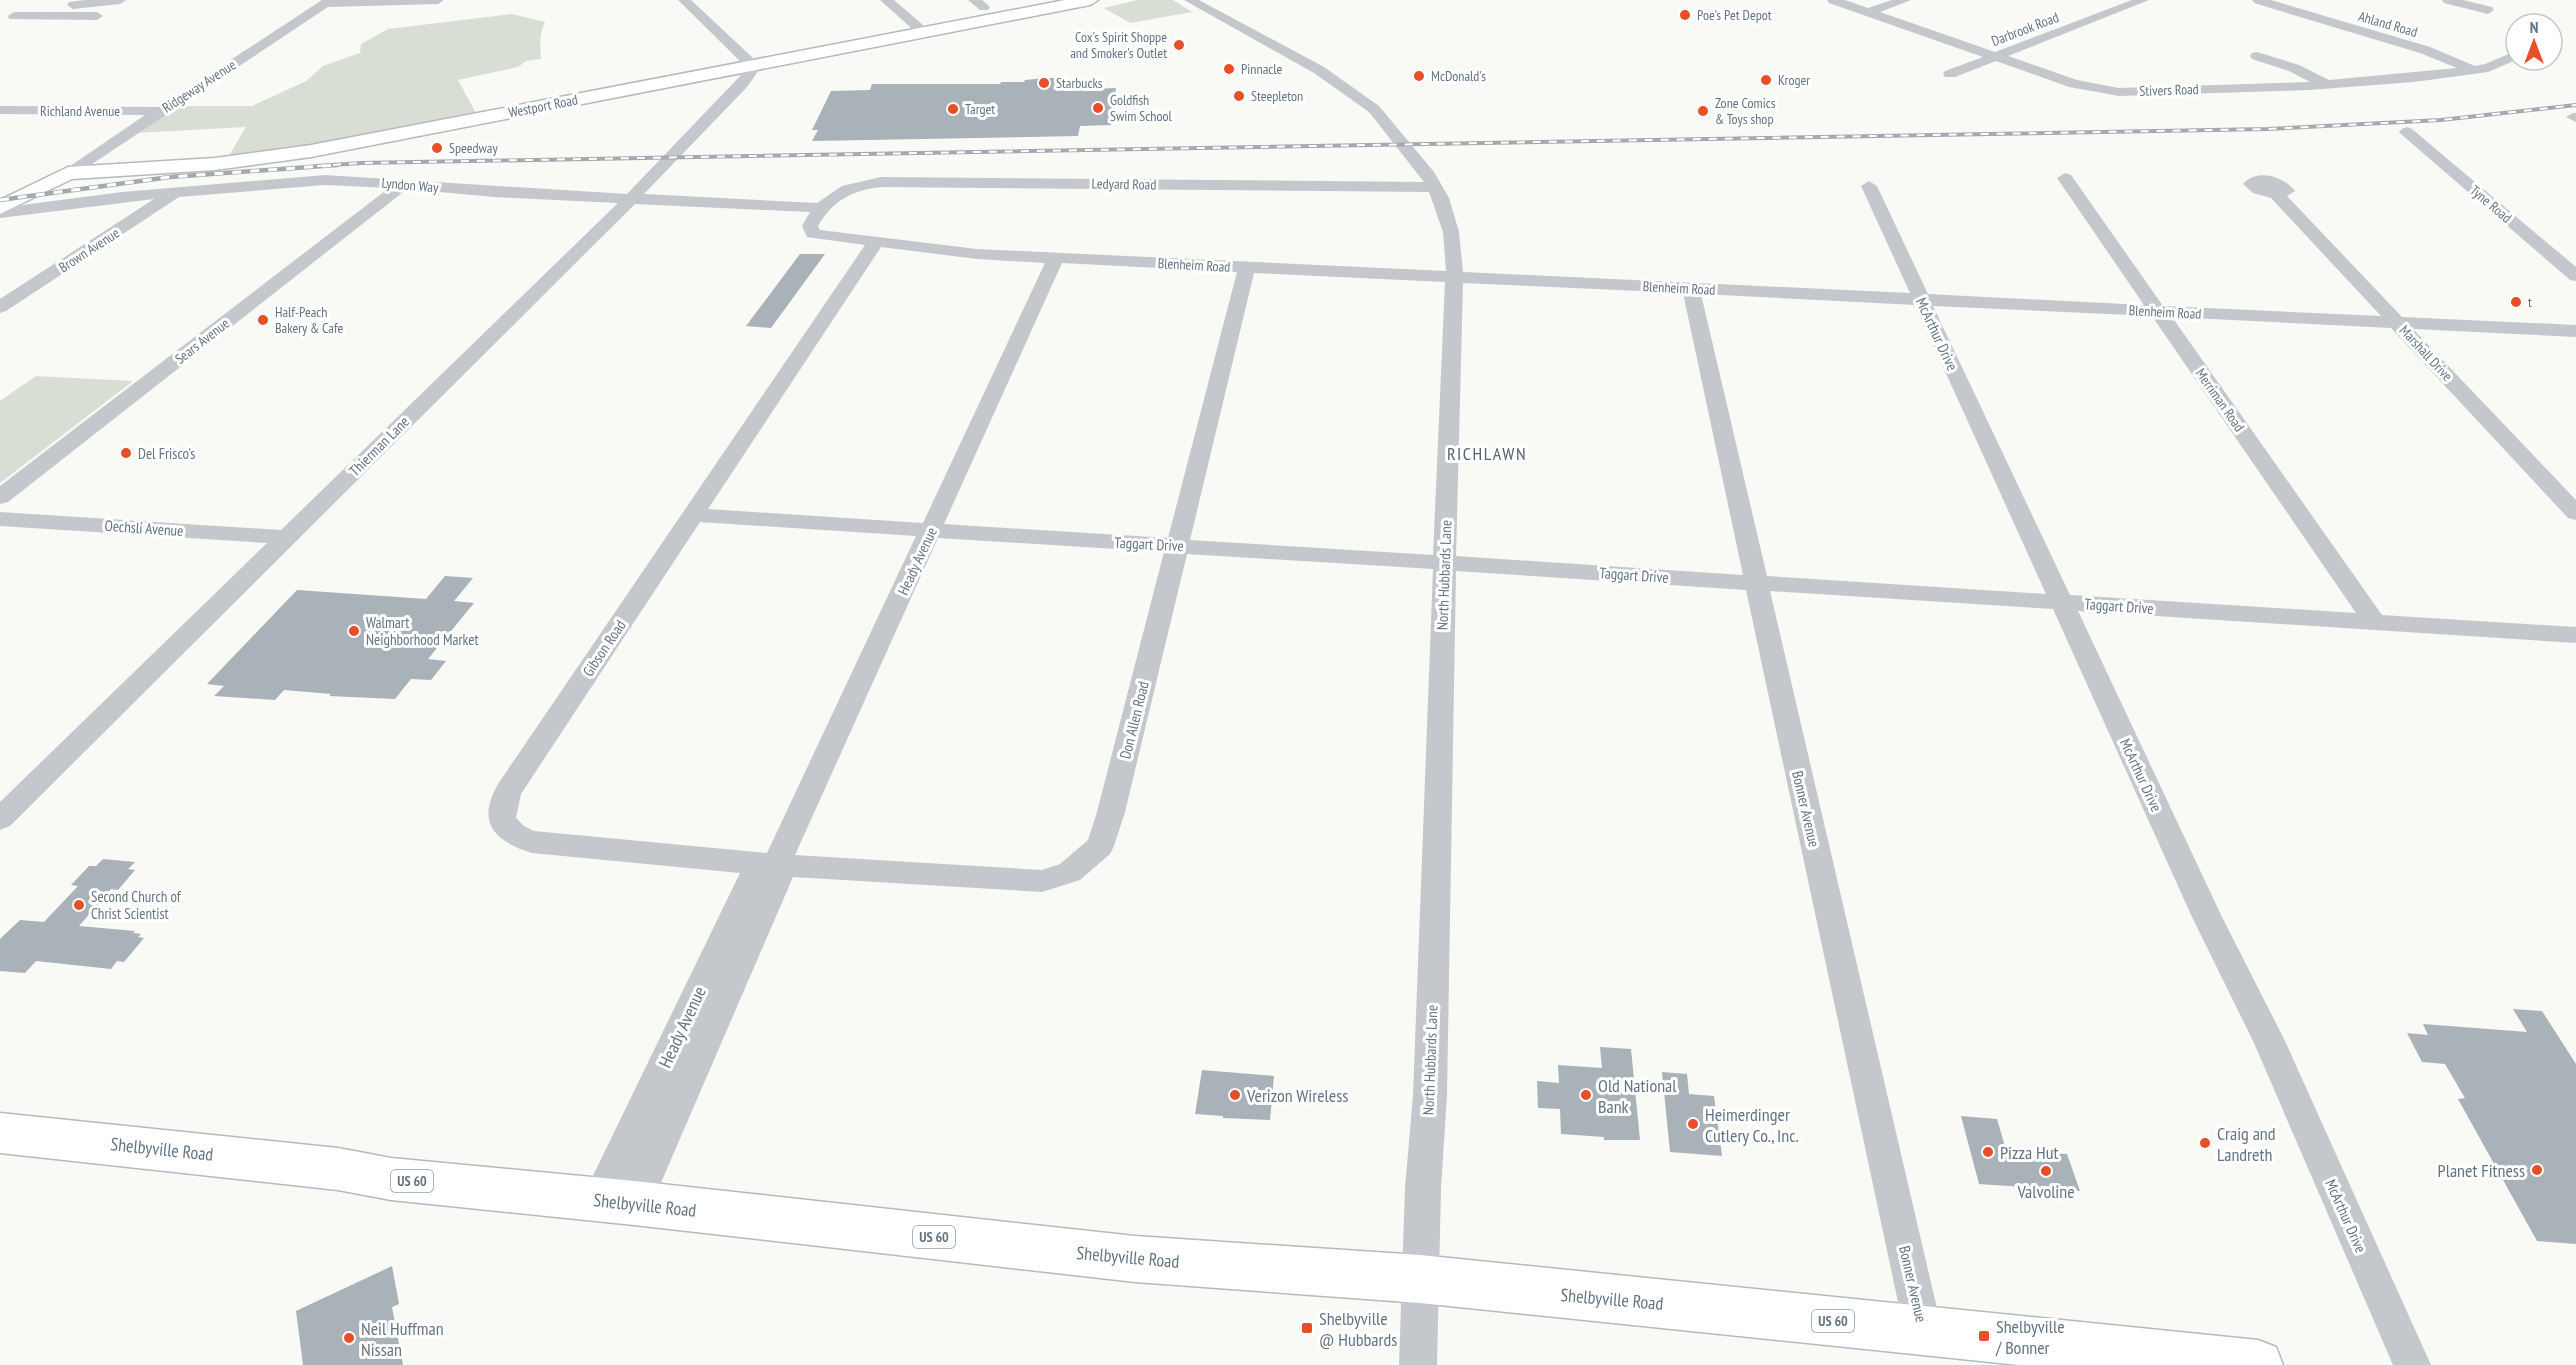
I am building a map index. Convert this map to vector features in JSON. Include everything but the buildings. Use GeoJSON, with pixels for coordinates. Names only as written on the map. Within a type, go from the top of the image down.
{"type":"FeatureCollection","features":[{"type":"Feature","properties":{"kind":"main road"},"geometry":{"type":"LineString","coordinates":[[747,74],[924,32],[1090,0]]}},
{"type":"Feature","properties":{"kind":"main road","name":"Westport Road"},"geometry":{"type":"LineString","coordinates":[[0,208],[68,173],[215,164],[268,158],[703,76],[747,74]]}},
{"type":"Feature","properties":{"kind":"main road","name":"Shelbyville Road"},"geometry":{"type":"LineString","coordinates":[[0,1133],[338,1169],[391,1179],[617,1201],[1125,1258],[1420,1279],[2258,1365]]}},
{"type":"Feature","properties":{"kind":"street"},"geometry":{"type":"LineString","coordinates":[[44,16],[61,3],[118,0]]}},
{"type":"Feature","properties":{"kind":"street"},"geometry":{"type":"LineString","coordinates":[[73,29],[112,7],[118,0]]}},
{"type":"Feature","properties":{"kind":"street"},"geometry":{"type":"LineString","coordinates":[[328,2],[438,0]]}},
{"type":"Feature","properties":{"kind":"street"},"geometry":{"type":"LineString","coordinates":[[684,0],[748,61],[747,74]]}},
{"type":"Feature","properties":{"kind":"street"},"geometry":{"type":"LineString","coordinates":[[888,2],[907,0]]}},
{"type":"Feature","properties":{"kind":"street","name":"North Hubbards Lane"},"geometry":{"type":"LineString","coordinates":[[1190,0],[1319,70],[1362,98],[1413,156],[1435,187],[1448,218],[1455,277],[1452,302],[1430,1087],[1423,1188],[1418,1365]]}},
{"type":"Feature","properties":{"kind":"street","name":"Stivers Road"},"geometry":{"type":"LineString","coordinates":[[1833,0],[2082,86],[2109,91],[2325,84],[2490,68],[2504,61]]}},
{"type":"Feature","properties":{"kind":"street"},"geometry":{"type":"LineString","coordinates":[[1868,12],[1905,0]]}},
{"type":"Feature","properties":{"kind":"street","name":"Darbrook Road"},"geometry":{"type":"LineString","coordinates":[[1950,74],[2144,0]]}},
{"type":"Feature","properties":{"kind":"street","name":"Ahland Road"},"geometry":{"type":"LineString","coordinates":[[2258,0],[2417,48],[2474,70]]}},
{"type":"Feature","properties":{"kind":"street"},"geometry":{"type":"LineString","coordinates":[[2448,0],[2488,10]]}},
{"type":"Feature","properties":{"kind":"street","name":"Ridgeway Avenue"},"geometry":{"type":"LineString","coordinates":[[68,173],[328,2]]}},
{"type":"Feature","properties":{"kind":"street"},"geometry":{"type":"LineString","coordinates":[[888,2],[924,32]]}},
{"type":"Feature","properties":{"kind":"street"},"geometry":{"type":"LineString","coordinates":[[2101,3],[2120,9]]}},
{"type":"Feature","properties":{"kind":"street"},"geometry":{"type":"LineString","coordinates":[[14,16],[97,16]]}},
{"type":"Feature","properties":{"kind":"street"},"geometry":{"type":"LineString","coordinates":[[2257,56],[2294,68],[2325,84]]}},
{"type":"Feature","properties":{"kind":"street","name":"Thierman Lane"},"geometry":{"type":"LineString","coordinates":[[0,819],[630,199],[747,74]]}},
{"type":"Feature","properties":{"kind":"street","name":"Richland Avenue"},"geometry":{"type":"LineString","coordinates":[[0,110],[160,111]]}},
{"type":"Feature","properties":{"kind":"street","name":"Tyne Road"},"geometry":{"type":"LineString","coordinates":[[2407,132],[2576,276]]}},
{"type":"Feature","properties":{"kind":"street","name":"Merriman Road"},"geometry":{"type":"LineString","coordinates":[[2065,178],[2375,622]]}},
{"type":"Feature","properties":{"kind":"street","name":"Lyndon Way"},"geometry":{"type":"LineString","coordinates":[[0,213],[177,192],[325,180],[494,192],[821,208]]}},
{"type":"Feature","properties":{"kind":"street","name":"Ledyard Road"},"geometry":{"type":"LineString","coordinates":[[821,208],[831,196],[848,188],[881,182],[1435,187]]}},
{"type":"Feature","properties":{"kind":"street","name":"Sears Avenue"},"geometry":{"type":"LineString","coordinates":[[0,497],[404,184]]}},
{"type":"Feature","properties":{"kind":"street","name":"McArthur Drive"},"geometry":{"type":"LineString","coordinates":[[1869,186],[2206,917],[2269,1041],[2412,1365]]}},
{"type":"Feature","properties":{"kind":"street","name":"Brown Avenue"},"geometry":{"type":"LineString","coordinates":[[0,307],[177,192]]}},
{"type":"Feature","properties":{"kind":"street","name":"Marshall Drive"},"geometry":{"type":"LineString","coordinates":[[2276,194],[2576,513]]}},
{"type":"Feature","properties":{"kind":"street","name":"Blenheim Road"},"geometry":{"type":"LineString","coordinates":[[821,208],[810,226],[813,232],[875,243],[942,251],[2576,331]]}},
{"type":"Feature","properties":{"kind":"street","name":"Gibson Road"},"geometry":{"type":"LineString","coordinates":[[776,865],[532,842],[515,836],[505,828],[501,819],[503,803],[508,791],[691,515],[875,243]]}},
{"type":"Feature","properties":{"kind":"street","name":"Heady Avenue"},"geometry":{"type":"LineString","coordinates":[[617,1201],[751,880],[776,865],[1056,258]]}},
{"type":"Feature","properties":{"kind":"street","name":"Don Allen Road"},"geometry":{"type":"LineString","coordinates":[[776,865],[1042,881],[1063,875],[1078,866],[1100,846],[1111,812],[1247,267]]}},
{"type":"Feature","properties":{"kind":"street","name":"Bonner Avenue"},"geometry":{"type":"LineString","coordinates":[[1691,288],[1923,1330]]}},
{"type":"Feature","properties":{"kind":"street","name":"Taggart Drive"},"geometry":{"type":"LineString","coordinates":[[691,515],[2576,634]]}},
{"type":"Feature","properties":{"kind":"street","name":"Oechsli Avenue"},"geometry":{"type":"LineString","coordinates":[[0,519],[288,537]]}},
{"type":"Feature","properties":{"kind":"shaded area"},"geometry":{"type":"Polygon","coordinates":[[[1138,0],[1173,0],[1192,12],[1130,23],[1104,8],[1138,0]]]}},
{"type":"Feature","properties":{"kind":"shaded area"},"geometry":{"type":"Polygon","coordinates":[[[512,14],[545,22],[540,44],[541,59],[526,61],[518,67],[458,80],[477,115],[317,147],[227,159],[246,127],[135,133],[175,106],[252,106],[306,81],[323,66],[360,53],[361,44],[388,29],[512,14]]]}},
{"type":"Feature","properties":{"kind":"shaded area"},"geometry":{"type":"Polygon","coordinates":[[[36,376],[133,381],[0,483],[0,401],[36,376]]]}},
{"type":"Feature","properties":{"kind":"railway"},"geometry":{"type":"LineString","coordinates":[[317,166],[361,163],[2268,129],[2441,120],[2576,105]]}},
{"type":"Feature","properties":{"kind":"railway"},"geometry":{"type":"LineString","coordinates":[[0,200],[170,177],[337,165]]}},
{"type":"Feature","properties":{"kind":"place","name":"Poe's Pet Depot"},"geometry":{"type":"Point","coordinates":[1685,15]}},
{"type":"Feature","properties":{"kind":"place","name":"Cox's Spirit Shoppe and Smoker's Outlet"},"geometry":{"type":"Point","coordinates":[1179,45]}},
{"type":"Feature","properties":{"kind":"place","name":"Pinnacle"},"geometry":{"type":"Point","coordinates":[1229,69]}},
{"type":"Feature","properties":{"kind":"place","name":"McDonald's"},"geometry":{"type":"Point","coordinates":[1419,76]}},
{"type":"Feature","properties":{"kind":"place","name":"Kroger"},"geometry":{"type":"Point","coordinates":[1766,80]}},
{"type":"Feature","properties":{"kind":"place","name":"Starbucks"},"geometry":{"type":"Point","coordinates":[1044,83]}},
{"type":"Feature","properties":{"kind":"place","name":"Steepleton"},"geometry":{"type":"Point","coordinates":[1239,96]}},
{"type":"Feature","properties":{"kind":"place","name":"Goldfish Swim School"},"geometry":{"type":"Point","coordinates":[1098,108]}},
{"type":"Feature","properties":{"kind":"place","name":"Target"},"geometry":{"type":"Point","coordinates":[953,109]}},
{"type":"Feature","properties":{"kind":"place","name":"Zone Comics & Toys shop"},"geometry":{"type":"Point","coordinates":[1703,111]}},
{"type":"Feature","properties":{"kind":"place","name":"Speedway"},"geometry":{"type":"Point","coordinates":[437,148]}},
{"type":"Feature","properties":{"kind":"place","name":"t"},"geometry":{"type":"Point","coordinates":[2516,302]}},
{"type":"Feature","properties":{"kind":"place","name":"Half-Peach Bakery & Cafe"},"geometry":{"type":"Point","coordinates":[263,320]}},
{"type":"Feature","properties":{"kind":"place","name":"Del Frisco's"},"geometry":{"type":"Point","coordinates":[126,453]}},
{"type":"Feature","properties":{"kind":"place","name":"Walmart Neighborhood Market"},"geometry":{"type":"Point","coordinates":[354,631]}},
{"type":"Feature","properties":{"kind":"place","name":"Second Church of Christ Scientist"},"geometry":{"type":"Point","coordinates":[79,905]}},
{"type":"Feature","properties":{"kind":"place","name":"Verizon Wireless"},"geometry":{"type":"Point","coordinates":[1235,1095]}},
{"type":"Feature","properties":{"kind":"place","name":"Old National Bank"},"geometry":{"type":"Point","coordinates":[1586,1095]}},
{"type":"Feature","properties":{"kind":"place","name":"Heimerdinger Cutlery Co., Inc."},"geometry":{"type":"Point","coordinates":[1693,1124]}},
{"type":"Feature","properties":{"kind":"place","name":"Craig and Landreth"},"geometry":{"type":"Point","coordinates":[2205,1143]}},
{"type":"Feature","properties":{"kind":"place","name":"Pizza Hut"},"geometry":{"type":"Point","coordinates":[1988,1152]}},
{"type":"Feature","properties":{"kind":"place","name":"Planet Fitness"},"geometry":{"type":"Point","coordinates":[2537,1170]}},
{"type":"Feature","properties":{"kind":"place","name":"Valvoline"},"geometry":{"type":"Point","coordinates":[2046,1171]}},
{"type":"Feature","properties":{"kind":"place","name":"Shelbyville @ Hubbards"},"geometry":{"type":"Point","coordinates":[1307,1328]}},
{"type":"Feature","properties":{"kind":"place","name":"Shelbyville / Bonner"},"geometry":{"type":"Point","coordinates":[1984,1336]}},
{"type":"Feature","properties":{"kind":"place","name":"Neil Huffman Nissan"},"geometry":{"type":"Point","coordinates":[349,1338]}},
{"type":"Feature","properties":{"kind":"district","name":"RICHLAWN"},"geometry":{"type":"Point","coordinates":[1487,453]}}]}
